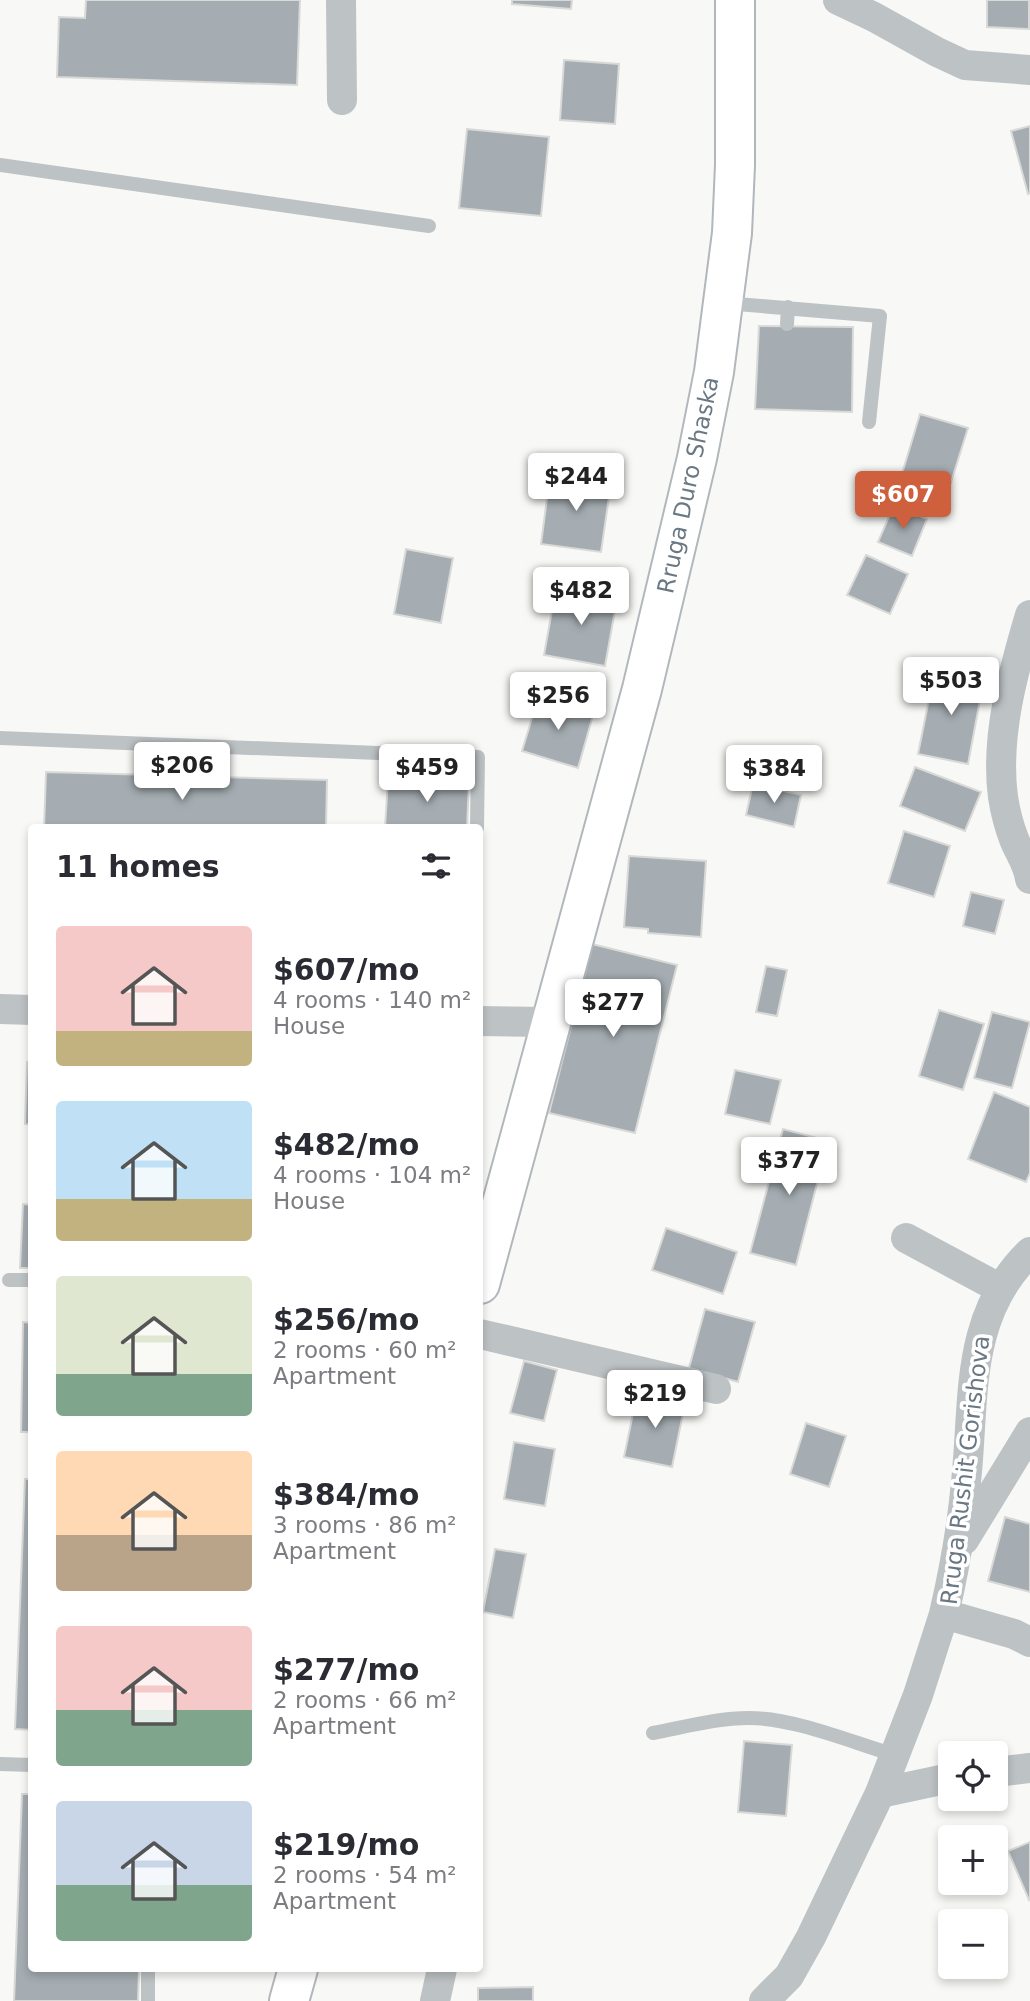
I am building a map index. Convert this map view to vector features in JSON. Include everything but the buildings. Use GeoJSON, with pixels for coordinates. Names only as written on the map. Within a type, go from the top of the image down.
{"type":"FeatureCollection","features":[{"type":"Feature","properties":{"kind":"main road","name":"Rruga Duro Shaska"},"geometry":{"type":"LineString","coordinates":[[483,1273],[645,676],[697,458],[714,372],[732,233],[734,0]]}},
{"type":"Feature","properties":{"kind":"main road"},"geometry":{"type":"LineString","coordinates":[[289,2001],[297,1972]]}},
{"type":"Feature","properties":{"kind":"street"},"geometry":{"type":"LineString","coordinates":[[341,0],[342,100]]}},
{"type":"Feature","properties":{"kind":"street"},"geometry":{"type":"LineString","coordinates":[[838,0],[874,16],[965,65],[1030,70]]}},
{"type":"Feature","properties":{"kind":"street"},"geometry":{"type":"LineString","coordinates":[[1030,615],[1010,694],[1001,751],[1003,798],[1014,839],[1030,879]]}},
{"type":"Feature","properties":{"kind":"street"},"geometry":{"type":"LineString","coordinates":[[0,1009],[28,1010]]}},
{"type":"Feature","properties":{"kind":"street"},"geometry":{"type":"LineString","coordinates":[[483,1021],[550,1022]]}},
{"type":"Feature","properties":{"kind":"street"},"geometry":{"type":"LineString","coordinates":[[906,1238],[1001,1289]]}},
{"type":"Feature","properties":{"kind":"street","name":"Rruga Rushit Gorishova"},"geometry":{"type":"LineString","coordinates":[[1030,1252],[1012,1270],[993,1300],[982,1331],[975,1363],[966,1486],[944,1614],[1014,1634],[1030,1642]]}},
{"type":"Feature","properties":{"kind":"street"},"geometry":{"type":"LineString","coordinates":[[483,1335],[716,1389]]}},
{"type":"Feature","properties":{"kind":"street"},"geometry":{"type":"LineString","coordinates":[[956,1552],[1030,1433]]}},
{"type":"Feature","properties":{"kind":"street"},"geometry":{"type":"LineString","coordinates":[[764,2001],[789,1976],[811,1937],[880,1793],[918,1695],[944,1614]]}},
{"type":"Feature","properties":{"kind":"street"},"geometry":{"type":"LineString","coordinates":[[1008,1771],[1030,1768]]}},
{"type":"Feature","properties":{"kind":"street"},"geometry":{"type":"LineString","coordinates":[[880,1793],[938,1780]]}},
{"type":"Feature","properties":{"kind":"street"},"geometry":{"type":"LineString","coordinates":[[435,2001],[441,1972]]}},
{"type":"Feature","properties":{"kind":"lane"},"geometry":{"type":"LineString","coordinates":[[0,165],[429,226]]}},
{"type":"Feature","properties":{"kind":"lane"},"geometry":{"type":"LineString","coordinates":[[724,303],[880,316],[869,422]]}},
{"type":"Feature","properties":{"kind":"lane"},"geometry":{"type":"LineString","coordinates":[[788,307],[788,324]]}},
{"type":"Feature","properties":{"kind":"lane"},"geometry":{"type":"LineString","coordinates":[[0,738],[478,757],[477,824]]}},
{"type":"Feature","properties":{"kind":"lane"},"geometry":{"type":"LineString","coordinates":[[9,1280],[28,1280]]}},
{"type":"Feature","properties":{"kind":"lane"},"geometry":{"type":"LineString","coordinates":[[653,1733],[723,1720],[750,1718],[781,1721],[895,1755]]}},
{"type":"Feature","properties":{"kind":"lane"},"geometry":{"type":"LineString","coordinates":[[0,1764],[28,1765]]}},
{"type":"Feature","properties":{"kind":"lane"},"geometry":{"type":"LineString","coordinates":[[148,1972],[148,2001]]}}]}
